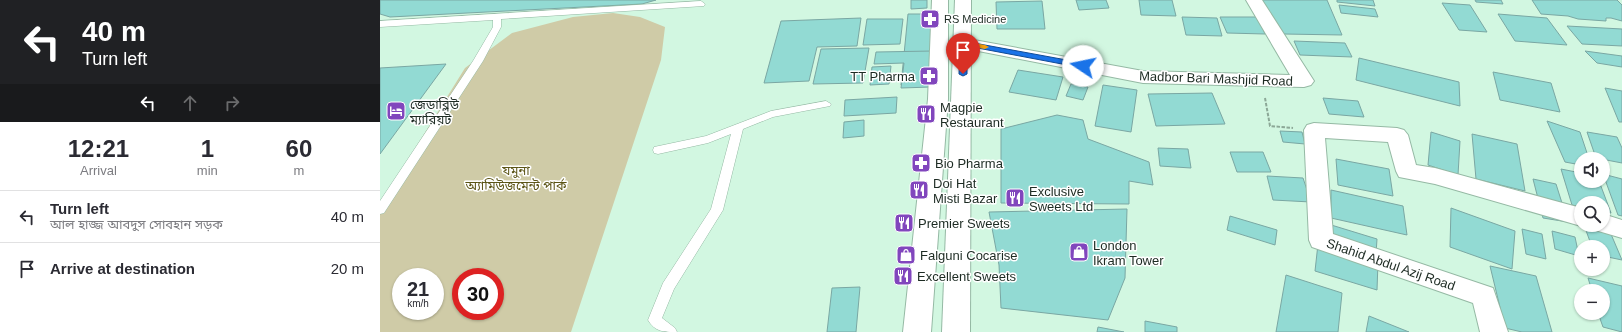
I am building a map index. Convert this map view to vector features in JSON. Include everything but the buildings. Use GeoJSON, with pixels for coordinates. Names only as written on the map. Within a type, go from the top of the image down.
{"type":"FeatureCollection","features":[{"type":"Feature","properties":{"kind":"street"},"geometry":{"type":"LineString","coordinates":[[917,332],[938,99],[940,0]]}},
{"type":"Feature","properties":{"kind":"street"},"geometry":{"type":"LineString","coordinates":[[956,332],[963,0]]}},
{"type":"Feature","properties":{"kind":"street","name":"Madbor Bari Mashjid Road"},"geometry":{"type":"LineString","coordinates":[[963,43],[1143,77],[1304,82],[1254,0]]}},
{"type":"Feature","properties":{"kind":"street"},"geometry":{"type":"LineString","coordinates":[[1314,130],[1396,136],[1407,171],[1435,176],[1574,215]]}},
{"type":"Feature","properties":{"kind":"street","name":"Shahid Abdul Azij Road"},"geometry":{"type":"LineString","coordinates":[[1314,130],[1321,240],[1484,296],[1494,332]]}},
{"type":"Feature","properties":{"kind":"street"},"geometry":{"type":"LineString","coordinates":[[1610,226],[1622,229]]}},
{"type":"Feature","properties":{"kind":"lane"},"geometry":{"type":"LineString","coordinates":[[380,24],[701,4]]}},
{"type":"Feature","properties":{"kind":"lane"},"geometry":{"type":"LineString","coordinates":[[380,210],[478,61],[497,27],[497,17]]}},
{"type":"Feature","properties":{"kind":"lane"},"geometry":{"type":"LineString","coordinates":[[658,150],[708,139],[771,114],[826,104]]}},
{"type":"Feature","properties":{"kind":"lane"},"geometry":{"type":"LineString","coordinates":[[670,332],[655,320],[657,312],[668,287],[717,210],[738,127]]}},
{"type":"Feature","properties":{"kind":"path"},"geometry":{"type":"LineString","coordinates":[[1261,80],[1270,126],[1314,130]]}},
{"type":"Feature","properties":{"kind":"green space","name":"যমুনা অ্যামিউজমেন্ট পার্ক"},"geometry":{"type":"Polygon","coordinates":[[[613,13],[640,17],[665,27],[661,60],[571,332],[380,332],[380,205],[465,68],[512,33],[573,17],[613,13]]]}},
{"type":"Feature","properties":{"kind":"slow traffic"},"geometry":{"type":"LineString","coordinates":[[963,51],[963,43],[985,47]]}},
{"type":"Feature","properties":{"kind":"place","name":"RS Medicine"},"geometry":{"type":"Point","coordinates":[930,19]}},
{"type":"Feature","properties":{"kind":"place","name":"TT Pharma"},"geometry":{"type":"Point","coordinates":[929,76]}},
{"type":"Feature","properties":{"kind":"place","name":"জেডাব্লিউ ম্যারিয়ট"},"geometry":{"type":"Point","coordinates":[396,111]}},
{"type":"Feature","properties":{"kind":"place","name":"Magpie Restaurant"},"geometry":{"type":"Point","coordinates":[926,114]}},
{"type":"Feature","properties":{"kind":"place","name":"Bio Pharma"},"geometry":{"type":"Point","coordinates":[921,163]}},
{"type":"Feature","properties":{"kind":"place","name":"Doi Hat Misti Bazar"},"geometry":{"type":"Point","coordinates":[919,190]}},
{"type":"Feature","properties":{"kind":"place","name":"Exclusive Sweets Ltd"},"geometry":{"type":"Point","coordinates":[1015,198]}},
{"type":"Feature","properties":{"kind":"place","name":"Premier Sweets"},"geometry":{"type":"Point","coordinates":[904,223]}},
{"type":"Feature","properties":{"kind":"place","name":"London Ikram Tower"},"geometry":{"type":"Point","coordinates":[1079,252]}},
{"type":"Feature","properties":{"kind":"place","name":"Falguni Cocarise"},"geometry":{"type":"Point","coordinates":[906,255]}},
{"type":"Feature","properties":{"kind":"place","name":"Excellent Sweets"},"geometry":{"type":"Point","coordinates":[903,276]}},
{"type":"Feature","properties":{"kind":"route"},"geometry":{"type":"LineString","coordinates":[[963,74],[963,43],[1083,66]]}}]}
